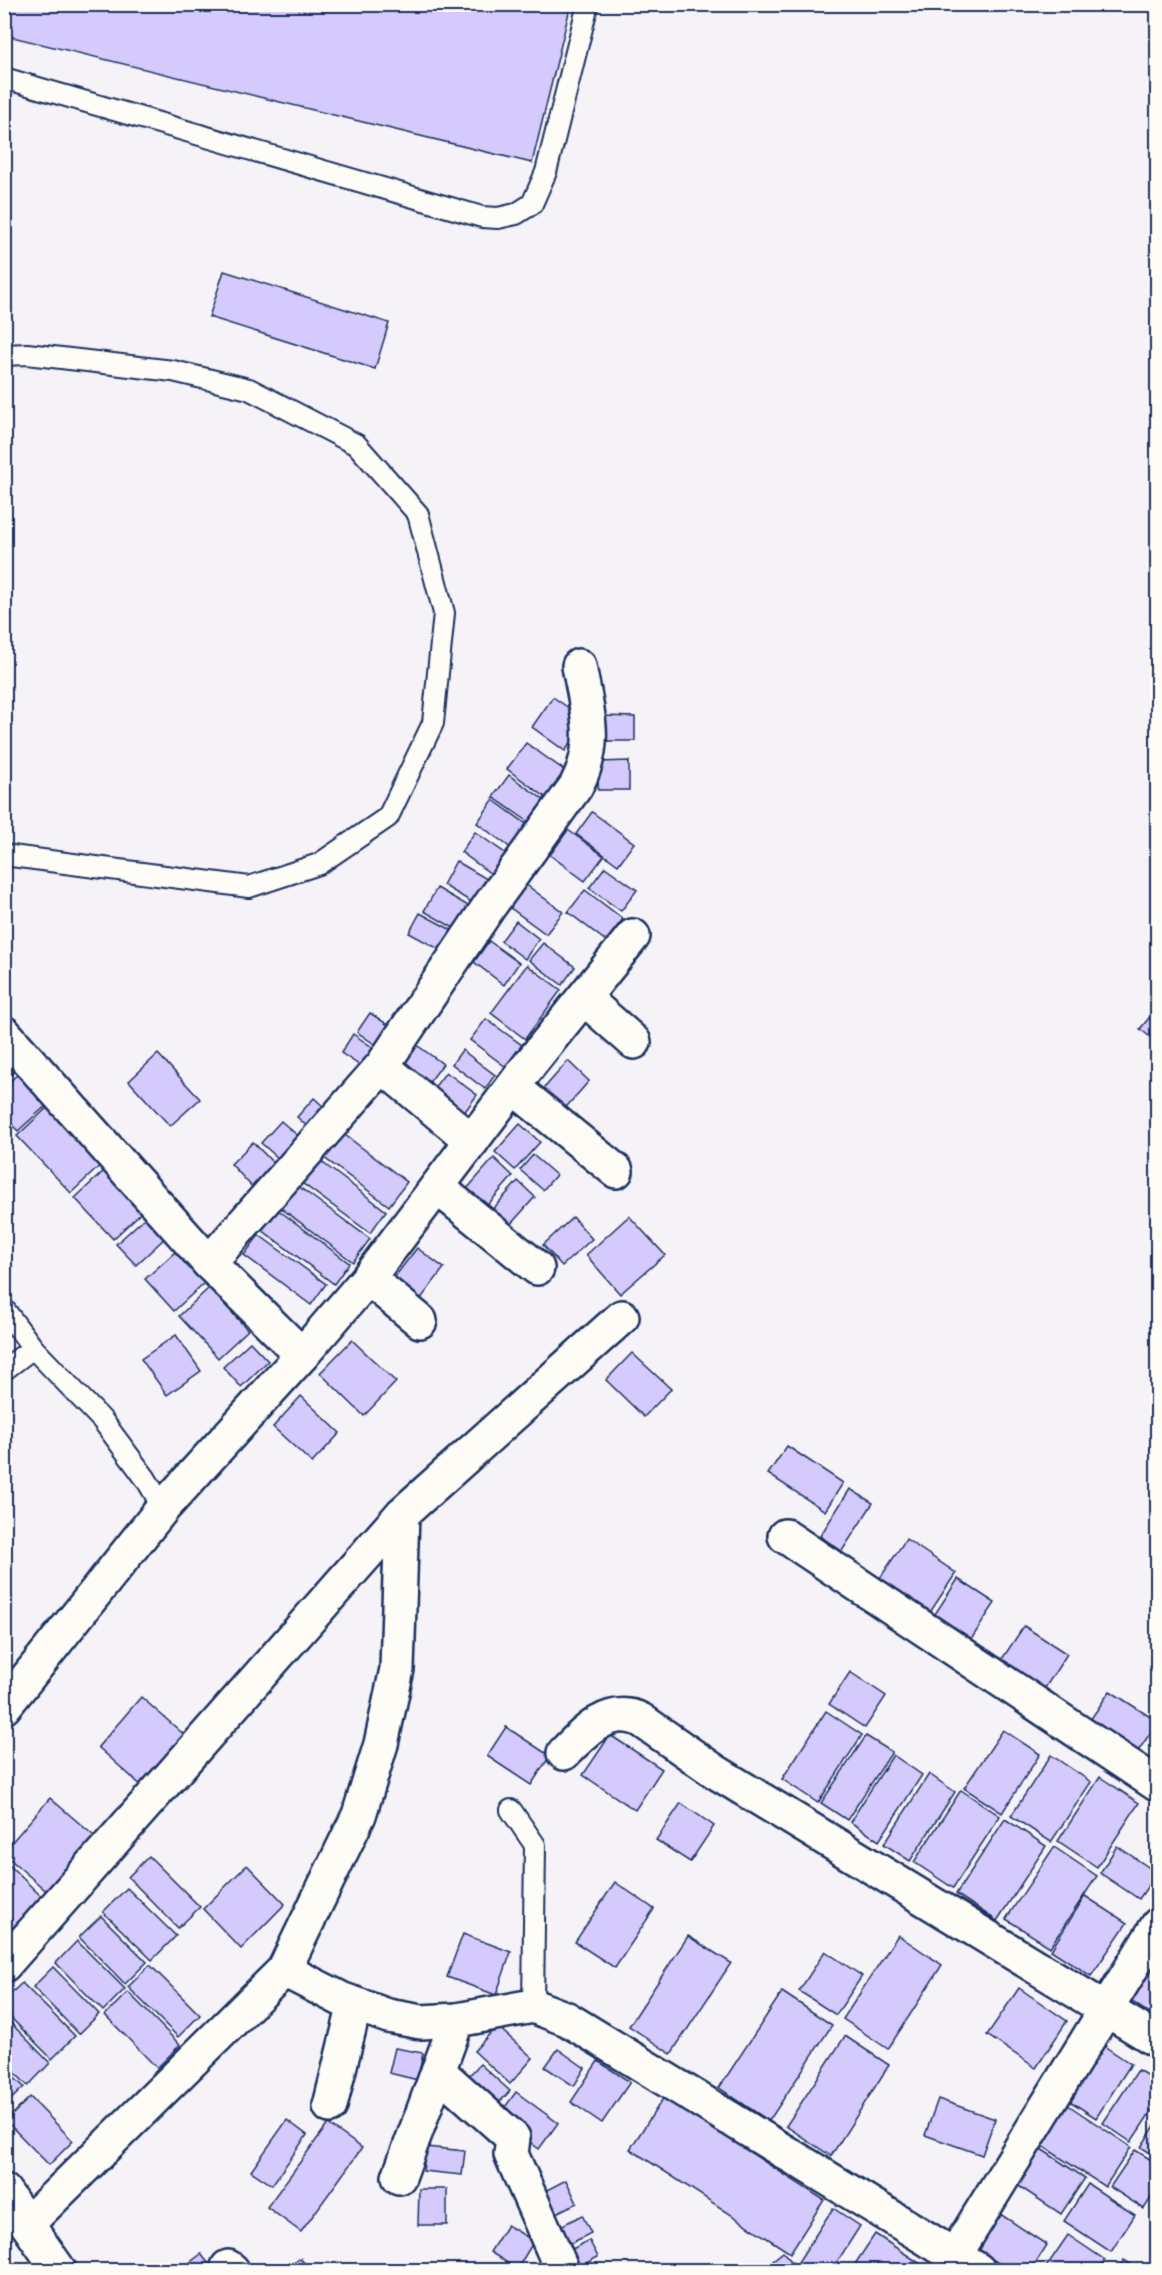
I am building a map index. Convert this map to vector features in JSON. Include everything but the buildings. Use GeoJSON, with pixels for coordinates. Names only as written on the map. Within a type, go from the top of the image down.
{"type":"FeatureCollection","features":[{"type":"Feature","properties":{"kind":"street"},"geometry":{"type":"LineString","coordinates":[[209,1263],[382,1066],[490,905],[576,786],[586,768],[590,746],[590,723],[579,666]]}},
{"type":"Feature","properties":{"kind":"street"},"geometry":{"type":"LineString","coordinates":[[4,1707],[163,1508],[302,1355],[368,1278],[513,1087],[633,936]]}},
{"type":"Feature","properties":{"kind":"street"},"geometry":{"type":"LineString","coordinates":[[584,998],[634,1042]]}},
{"type":"Feature","properties":{"kind":"street"},"geometry":{"type":"LineString","coordinates":[[4,1033],[209,1263],[302,1355]]}},
{"type":"Feature","properties":{"kind":"street"},"geometry":{"type":"LineString","coordinates":[[382,1066],[472,1141]]}},
{"type":"Feature","properties":{"kind":"street"},"geometry":{"type":"LineString","coordinates":[[513,1087],[616,1171]]}},
{"type":"Feature","properties":{"kind":"street"},"geometry":{"type":"LineString","coordinates":[[436,1187],[537,1268]]}},
{"type":"Feature","properties":{"kind":"street"},"geometry":{"type":"LineString","coordinates":[[368,1278],[420,1321]]}},
{"type":"Feature","properties":{"kind":"street"},"geometry":{"type":"LineString","coordinates":[[4,1965],[402,1514],[622,1317]]}},
{"type":"Feature","properties":{"kind":"street"},"geometry":{"type":"LineString","coordinates":[[27,2224],[284,1970],[359,1815],[381,1744],[397,1669],[402,1514]]}},
{"type":"Feature","properties":{"kind":"street"},"geometry":{"type":"LineString","coordinates":[[785,1536],[1158,1785]]}},
{"type":"Feature","properties":{"kind":"street"},"geometry":{"type":"LineString","coordinates":[[564,1753],[586,1730],[602,1721],[630,1714],[716,1772],[1158,2041]]}},
{"type":"Feature","properties":{"kind":"street"},"geometry":{"type":"LineString","coordinates":[[284,1970],[355,2004],[388,2016],[421,2022],[458,2020],[532,2006],[567,2019],[967,2263],[1108,2009],[1158,1925]]}},
{"type":"Feature","properties":{"kind":"street"},"geometry":{"type":"LineString","coordinates":[[330,2106],[355,2004]]}},
{"type":"Feature","properties":{"kind":"street"},"geometry":{"type":"LineString","coordinates":[[399,2177],[458,2020]]}},
{"type":"Feature","properties":{"kind":"street"},"geometry":{"type":"LineString","coordinates":[[438,2071],[513,2138],[511,2154],[562,2271]]}},
{"type":"Feature","properties":{"kind":"street"},"geometry":{"type":"LineString","coordinates":[[4,2191],[59,2271]]}},
{"type":"Feature","properties":{"kind":"lane"},"geometry":{"type":"LineString","coordinates":[[4,78],[482,217],[498,218],[516,214],[532,204],[546,172],[588,4]]}},
{"type":"Feature","properties":{"kind":"lane"},"geometry":{"type":"LineString","coordinates":[[4,355],[27,354],[173,371],[249,388],[357,445],[417,514],[444,613],[433,723],[388,817],[319,864],[249,886],[4,855]]}},
{"type":"Feature","properties":{"kind":"lane"},"geometry":{"type":"LineString","coordinates":[[4,1309],[33,1348],[103,1421],[146,1479],[163,1508]]}},
{"type":"Feature","properties":{"kind":"lane"},"geometry":{"type":"LineString","coordinates":[[4,1370],[33,1348]]}},
{"type":"Feature","properties":{"kind":"lane"},"geometry":{"type":"LineString","coordinates":[[511,1810],[535,1845],[532,2006]]}}]}
